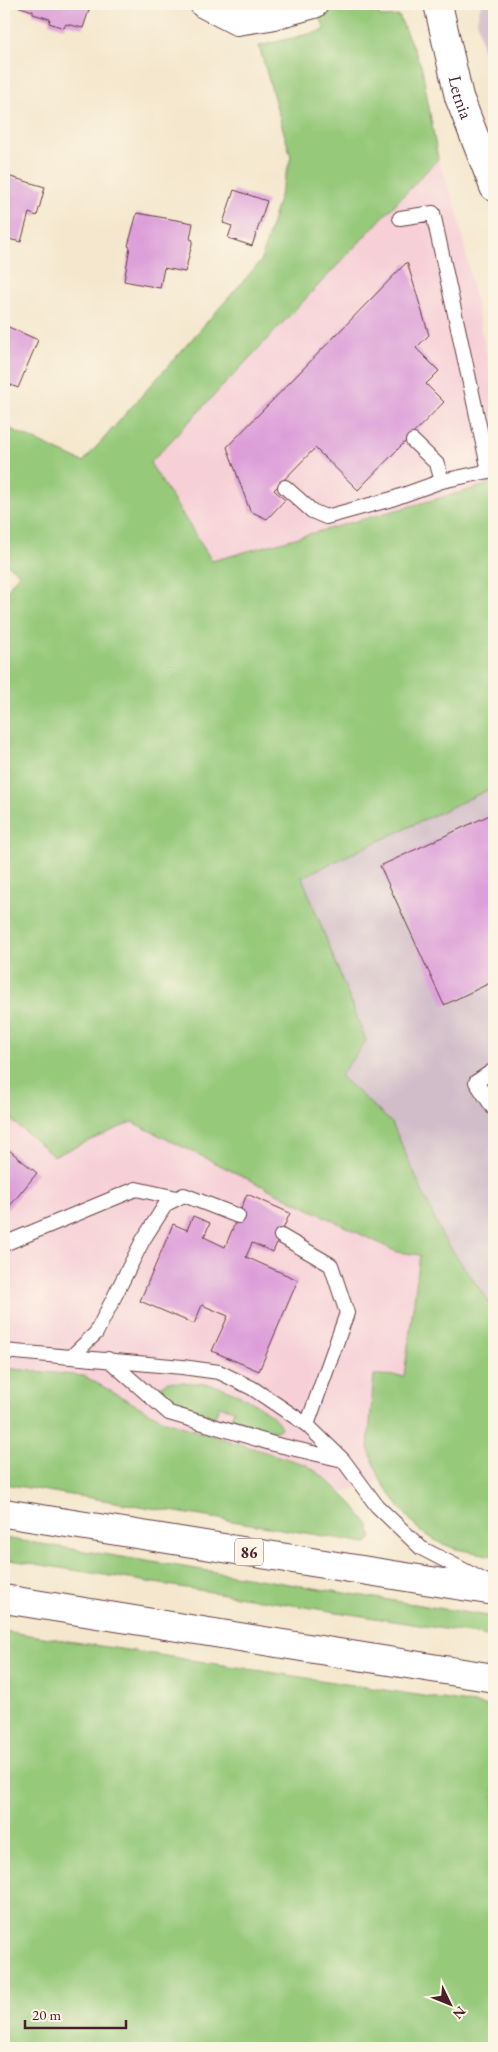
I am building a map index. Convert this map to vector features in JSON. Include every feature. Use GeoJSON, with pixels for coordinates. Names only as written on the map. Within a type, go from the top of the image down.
{"type":"FeatureCollection","features":[{"type":"Feature","properties":{"kind":"main road"},"geometry":{"type":"LineString","coordinates":[[204,4],[237,20],[270,16],[314,4]]}},
{"type":"Feature","properties":{"kind":"main road","name":"Letnia"},"geometry":{"type":"LineString","coordinates":[[438,4],[459,97],[494,187]]}},
{"type":"Feature","properties":{"kind":"main road","name":"86"},"geometry":{"type":"LineString","coordinates":[[4,1513],[494,1591]]}},
{"type":"Feature","properties":{"kind":"main road"},"geometry":{"type":"LineString","coordinates":[[4,1599],[494,1678]]}},
{"type":"Feature","properties":{"kind":"lane"},"geometry":{"type":"LineString","coordinates":[[285,487],[312,511],[326,517],[392,499],[442,481],[492,471],[433,214],[400,218]]}},
{"type":"Feature","properties":{"kind":"lane"},"geometry":{"type":"LineString","coordinates":[[413,441],[437,464],[442,481]]}},
{"type":"Feature","properties":{"kind":"lane"},"geometry":{"type":"LineString","coordinates":[[494,1070],[476,1082],[494,1109]]}},
{"type":"Feature","properties":{"kind":"lane"},"geometry":{"type":"LineString","coordinates":[[4,1244],[136,1189],[177,1198]]}},
{"type":"Feature","properties":{"kind":"lane"},"geometry":{"type":"LineString","coordinates":[[71,1357],[96,1333],[143,1240],[166,1204],[184,1195],[238,1216]]}},
{"type":"Feature","properties":{"kind":"lane"},"geometry":{"type":"LineString","coordinates":[[281,1236],[331,1265],[347,1313],[307,1425]]}},
{"type":"Feature","properties":{"kind":"lane"},"geometry":{"type":"LineString","coordinates":[[4,1351],[182,1366],[219,1372],[252,1388],[307,1425],[343,1460],[377,1506],[421,1548],[494,1585]]}},
{"type":"Feature","properties":{"kind":"lane"},"geometry":{"type":"LineString","coordinates":[[108,1360],[169,1413],[274,1444],[343,1460]]}},
{"type":"Feature","properties":{"kind":"shaded area"},"geometry":{"type":"Polygon","coordinates":[[[481,4],[494,4],[494,93],[488,76],[477,20],[481,4]]]}},
{"type":"Feature","properties":{"kind":"shaded area"},"geometry":{"type":"Polygon","coordinates":[[[438,159],[456,206],[494,391],[494,483],[212,561],[150,463],[438,159]]]}},
{"type":"Feature","properties":{"kind":"shaded area"},"geometry":{"type":"Polygon","coordinates":[[[494,787],[494,1322],[489,1302],[442,1236],[392,1123],[339,1076],[302,876],[494,787]]]}},
{"type":"Feature","properties":{"kind":"shaded area"},"geometry":{"type":"Polygon","coordinates":[[[4,1114],[54,1156],[132,1122],[397,1252],[420,1255],[404,1376],[374,1375],[368,1448],[381,1481],[338,1493],[4,1446],[4,1114]]]}},
{"type":"Feature","properties":{"kind":"green space"},"geometry":{"type":"Polygon","coordinates":[[[315,4],[375,4],[380,17],[399,16],[422,68],[438,159],[150,463],[212,561],[494,483],[494,787],[302,877],[366,1041],[340,1076],[392,1123],[442,1236],[489,1302],[494,1322],[494,1556],[456,1549],[440,1543],[420,1531],[400,1508],[381,1481],[368,1448],[374,1375],[404,1376],[420,1255],[397,1252],[132,1122],[54,1156],[4,1114],[4,595],[19,573],[4,562],[4,426],[83,462],[261,261],[291,157],[259,46],[325,30],[315,4]]]}},
{"type":"Feature","properties":{"kind":"green space"},"geometry":{"type":"Polygon","coordinates":[[[4,1368],[84,1376],[165,1421],[307,1465],[329,1481],[352,1504],[369,1525],[372,1538],[367,1543],[4,1484],[4,1368]]]}},
{"type":"Feature","properties":{"kind":"green space"},"geometry":{"type":"Polygon","coordinates":[[[168,1382],[207,1384],[227,1389],[265,1410],[273,1416],[281,1428],[277,1431],[255,1429],[229,1423],[234,1410],[219,1406],[215,1417],[168,1402],[163,1398],[159,1387],[168,1382]]]}},
{"type":"Feature","properties":{"kind":"green space"},"geometry":{"type":"Polygon","coordinates":[[[4,1538],[494,1617],[494,1637],[4,1559],[4,1538]]]}},
{"type":"Feature","properties":{"kind":"green space"},"geometry":{"type":"Polygon","coordinates":[[[4,1631],[494,1707],[494,2048],[4,2048],[4,1631]]]}},
{"type":"Feature","properties":{"kind":"building"},"geometry":{"type":"Polygon","coordinates":[[[18,4],[91,4],[83,28],[66,24],[64,28],[49,23],[50,19],[33,14],[33,11],[17,6],[18,4]]]}},
{"type":"Feature","properties":{"kind":"building"},"geometry":{"type":"Polygon","coordinates":[[[4,175],[45,187],[37,216],[29,213],[21,242],[4,238],[4,175]]]}},
{"type":"Feature","properties":{"kind":"building"},"geometry":{"type":"Polygon","coordinates":[[[234,190],[267,201],[252,246],[228,238],[232,226],[223,223],[234,190]]]}},
{"type":"Feature","properties":{"kind":"building"},"geometry":{"type":"Polygon","coordinates":[[[137,213],[193,223],[190,239],[193,240],[185,272],[164,268],[160,288],[124,281],[130,247],[128,246],[137,213]]]}},
{"type":"Feature","properties":{"kind":"building"},"geometry":{"type":"Polygon","coordinates":[[[407,262],[429,335],[416,348],[439,371],[426,384],[444,402],[358,490],[315,448],[274,490],[285,500],[267,519],[250,511],[227,447],[407,262]]]}},
{"type":"Feature","properties":{"kind":"building"},"geometry":{"type":"Polygon","coordinates":[[[4,325],[38,340],[18,388],[4,382],[4,325]]]}},
{"type":"Feature","properties":{"kind":"building"},"geometry":{"type":"Polygon","coordinates":[[[494,813],[494,981],[444,1005],[380,866],[494,813]]]}},
{"type":"Feature","properties":{"kind":"building"},"geometry":{"type":"Polygon","coordinates":[[[4,1146],[37,1173],[4,1213],[4,1146]]]}},
{"type":"Feature","properties":{"kind":"building"},"geometry":{"type":"Polygon","coordinates":[[[247,1194],[290,1213],[273,1252],[252,1243],[246,1257],[298,1280],[259,1371],[212,1351],[228,1316],[202,1305],[194,1324],[140,1301],[173,1224],[187,1230],[193,1216],[210,1223],[204,1237],[225,1247],[247,1194]]]}}]}
